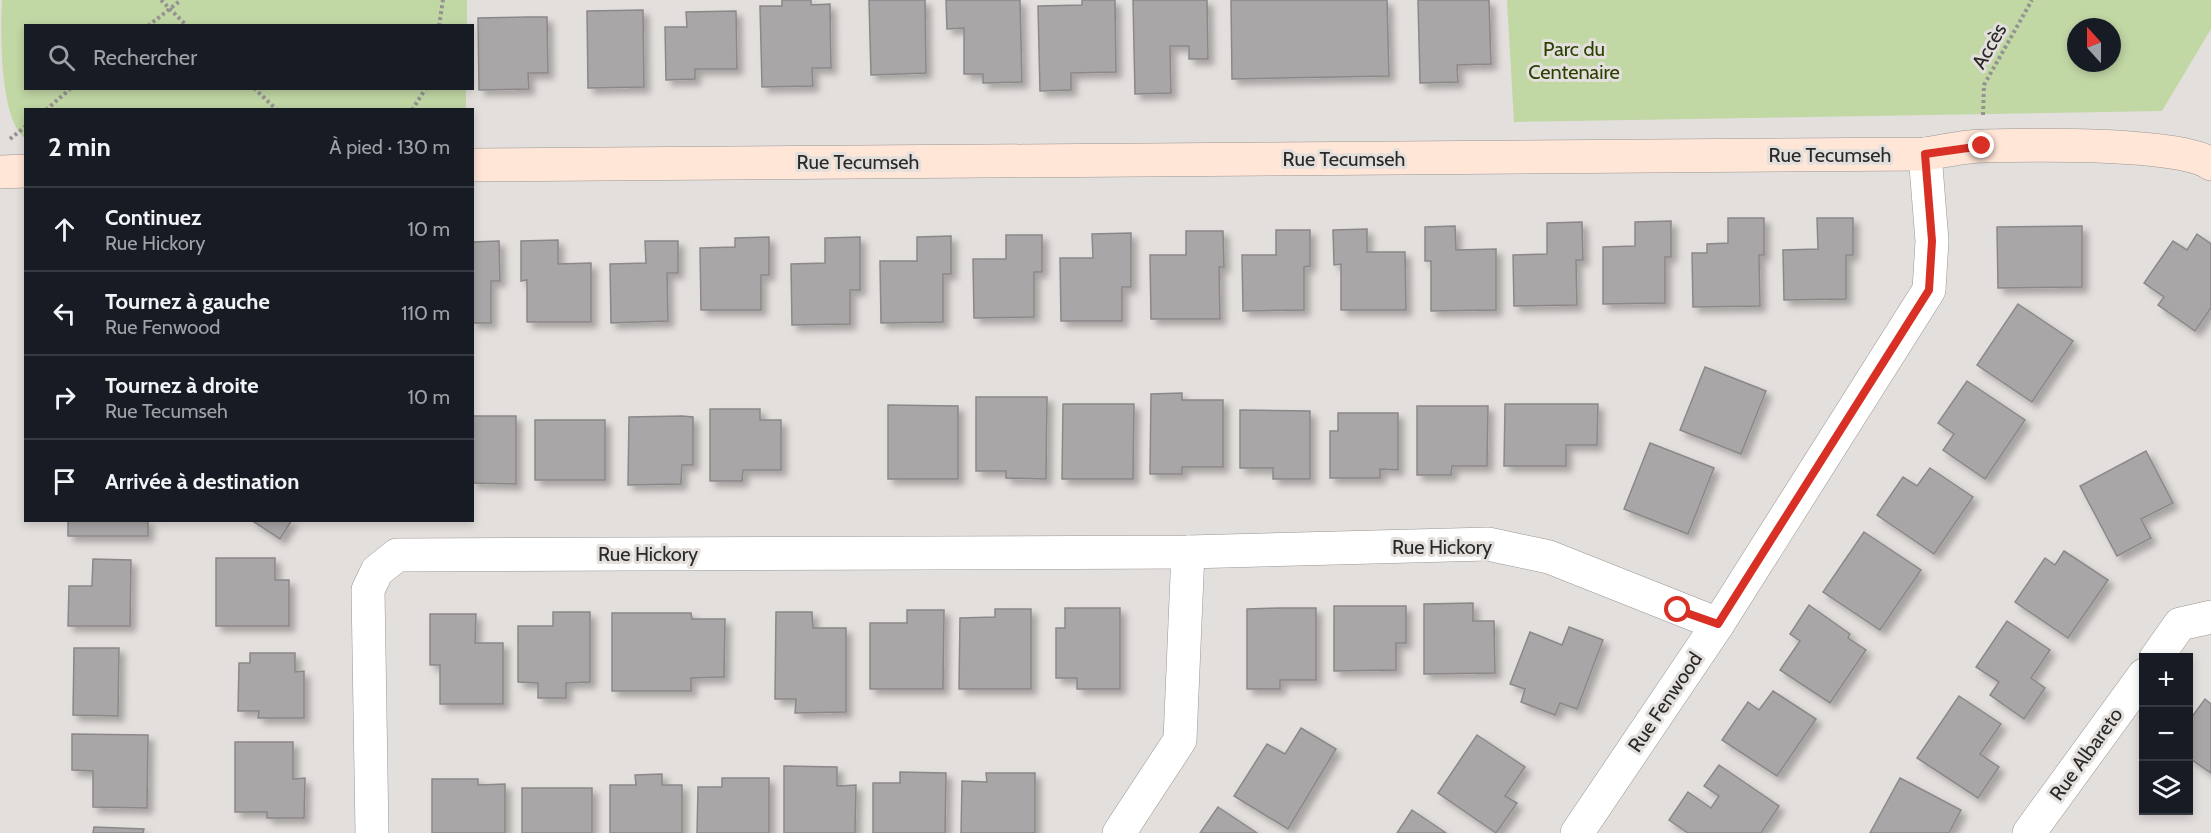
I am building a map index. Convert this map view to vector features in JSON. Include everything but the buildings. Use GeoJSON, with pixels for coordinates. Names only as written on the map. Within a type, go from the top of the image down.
{"type":"FeatureCollection","features":[{"type":"Feature","properties":{"kind":"street","name":"Rue Tecumseh"},"geometry":{"type":"LineString","coordinates":[[474,165],[1925,154],[1982,146],[2155,148],[2203,159],[2211,164]]}},
{"type":"Feature","properties":{"kind":"street","name":"Rue Fenwood"},"geometry":{"type":"LineString","coordinates":[[1577,833],[1718,624],[1929,290],[1932,241],[1925,154]]}},
{"type":"Feature","properties":{"kind":"street"},"geometry":{"type":"LineString","coordinates":[[0,172],[24,171]]}},
{"type":"Feature","properties":{"kind":"street","name":"Rue Hickory"},"geometry":{"type":"LineString","coordinates":[[372,833],[368,590],[377,572],[398,555],[1188,552],[1488,544],[1549,557],[1718,624]]}},
{"type":"Feature","properties":{"kind":"street"},"geometry":{"type":"LineString","coordinates":[[1119,833],[1180,740],[1188,552]]}},
{"type":"Feature","properties":{"kind":"street"},"geometry":{"type":"LineString","coordinates":[[2159,653],[2180,624],[2211,616]]}},
{"type":"Feature","properties":{"kind":"street","name":"Rue Albareto"},"geometry":{"type":"LineString","coordinates":[[2029,833],[2139,682]]}},
{"type":"Feature","properties":{"kind":"path"},"geometry":{"type":"LineString","coordinates":[[161,0],[185,24]]}},
{"type":"Feature","properties":{"kind":"path"},"geometry":{"type":"LineString","coordinates":[[150,24],[181,0]]}},
{"type":"Feature","properties":{"kind":"path"},"geometry":{"type":"LineString","coordinates":[[439,24],[443,0]]}},
{"type":"Feature","properties":{"kind":"path","name":"Accès"},"geometry":{"type":"LineString","coordinates":[[1982,146],[1984,86],[2032,0]]}},
{"type":"Feature","properties":{"kind":"path"},"geometry":{"type":"LineString","coordinates":[[48,108],[69,90]]}},
{"type":"Feature","properties":{"kind":"path"},"geometry":{"type":"LineString","coordinates":[[256,90],[275,108]]}},
{"type":"Feature","properties":{"kind":"path"},"geometry":{"type":"LineString","coordinates":[[413,108],[425,90]]}},
{"type":"Feature","properties":{"kind":"green space"},"geometry":{"type":"Polygon","coordinates":[[[2,0],[467,0],[467,24],[24,24],[24,90],[466,90],[466,108],[24,108],[24,137],[17,128],[6,95],[1,32],[2,0]]]}},
{"type":"Feature","properties":{"kind":"green space","name":"Parc du Centenaire"},"geometry":{"type":"Polygon","coordinates":[[[1507,0],[2211,0],[2211,29],[2162,111],[1514,122],[1507,0]]]}},
{"type":"Feature","properties":{"kind":"route"},"geometry":{"type":"LineString","coordinates":[[1678,610],[1718,624],[1929,290],[1932,241],[1925,154],[1982,146]]}}]}
